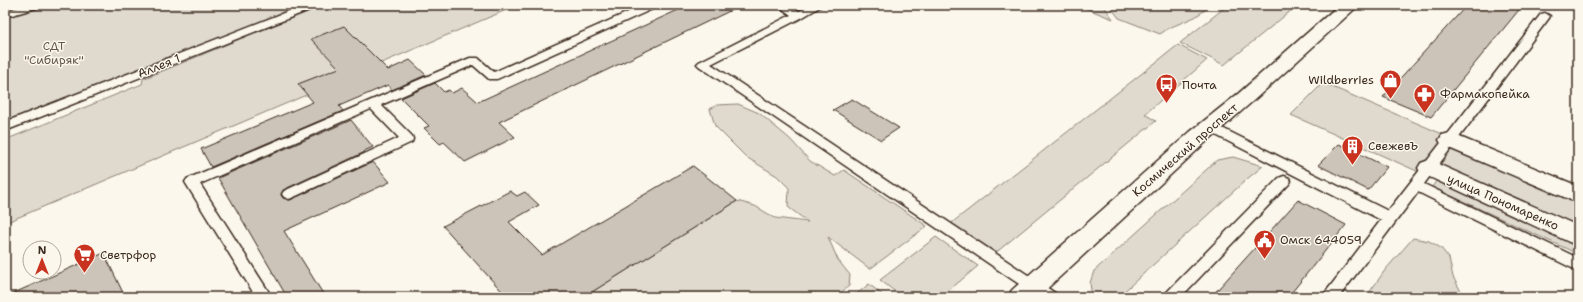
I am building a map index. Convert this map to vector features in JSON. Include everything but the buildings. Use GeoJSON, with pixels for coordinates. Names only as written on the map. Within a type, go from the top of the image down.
{"type":"FeatureCollection","features":[{"type":"Feature","properties":{"kind":"main road","name":"Космический проспект"},"geometry":{"type":"LineString","coordinates":[[1035,293],[1210,127],[1350,5]]}},
{"type":"Feature","properties":{"kind":"main road"},"geometry":{"type":"LineString","coordinates":[[1450,140],[1578,195]]}},
{"type":"Feature","properties":{"kind":"main road","name":"улица Пономаренко"},"geometry":{"type":"LineString","coordinates":[[1422,176],[1578,236]]}},
{"type":"Feature","properties":{"kind":"lane"},"geometry":{"type":"LineString","coordinates":[[5,14],[36,5]]}},
{"type":"Feature","properties":{"kind":"lane","name":"Аллея 1"},"geometry":{"type":"LineString","coordinates":[[5,127],[313,5]]}},
{"type":"Feature","properties":{"kind":"lane"},"geometry":{"type":"LineString","coordinates":[[264,297],[192,182],[474,60],[493,77],[653,5]]}},
{"type":"Feature","properties":{"kind":"lane"},"geometry":{"type":"LineString","coordinates":[[782,5],[799,15]]}},
{"type":"Feature","properties":{"kind":"lane"},"geometry":{"type":"LineString","coordinates":[[818,5],[703,64],[1035,293]]}},
{"type":"Feature","properties":{"kind":"lane"},"geometry":{"type":"LineString","coordinates":[[1330,297],[1545,16]]}},
{"type":"Feature","properties":{"kind":"lane"},"geometry":{"type":"LineString","coordinates":[[289,194],[407,139],[373,104]]}},
{"type":"Feature","properties":{"kind":"lane"},"geometry":{"type":"LineString","coordinates":[[1210,127],[1390,218]]}},
{"type":"Feature","properties":{"kind":"lane"},"geometry":{"type":"LineString","coordinates":[[1422,176],[1578,265]]}},
{"type":"Feature","properties":{"kind":"lane"},"geometry":{"type":"LineString","coordinates":[[1171,297],[1284,181]]}},
{"type":"Feature","properties":{"kind":"green space","name":"СДТ \"Сибиряк\""},"geometry":{"type":"Polygon","coordinates":[[[5,5],[305,5],[5,124],[5,5]]]}},
{"type":"Feature","properties":{"kind":"green space"},"geometry":{"type":"Polygon","coordinates":[[[322,5],[518,5],[5,223],[5,140],[142,84],[143,79],[322,5]]]}},
{"type":"Feature","properties":{"kind":"green space"},"geometry":{"type":"Polygon","coordinates":[[[1077,5],[1103,5],[1113,19],[1077,5]]]}},
{"type":"Feature","properties":{"kind":"green space"},"geometry":{"type":"Polygon","coordinates":[[[1109,5],[1212,5],[1195,17],[1169,28],[1160,34],[1119,18],[1109,5]]]}},
{"type":"Feature","properties":{"kind":"green space"},"geometry":{"type":"Polygon","coordinates":[[[1228,5],[1298,5],[1224,65],[1180,43],[1228,5]]]}},
{"type":"Feature","properties":{"kind":"green space"},"geometry":{"type":"Polygon","coordinates":[[[1178,45],[1207,60],[1145,114],[1156,121],[993,255],[949,225],[1178,45]]]}},
{"type":"Feature","properties":{"kind":"green space"},"geometry":{"type":"Polygon","coordinates":[[[1323,83],[1578,192],[1578,254],[1432,187],[1437,180],[1291,115],[1323,83]]]}},
{"type":"Feature","properties":{"kind":"green space"},"geometry":{"type":"Polygon","coordinates":[[[738,104],[759,113],[790,139],[810,161],[835,176],[844,170],[927,226],[870,269],[828,237],[838,260],[850,275],[849,286],[835,297],[591,297],[592,292],[737,201],[755,206],[775,218],[808,222],[788,207],[789,188],[777,176],[746,157],[715,126],[710,109],[717,105],[738,104]]]}},
{"type":"Feature","properties":{"kind":"green space"},"geometry":{"type":"Polygon","coordinates":[[[1233,157],[1263,166],[1118,297],[1092,297],[1090,283],[1094,271],[1217,160],[1233,157]]]}},
{"type":"Feature","properties":{"kind":"green space"},"geometry":{"type":"Polygon","coordinates":[[[936,237],[978,266],[941,297],[902,297],[880,280],[936,237]]]}},
{"type":"Feature","properties":{"kind":"green space"},"geometry":{"type":"Polygon","coordinates":[[[1413,238],[1429,241],[1441,248],[1449,258],[1453,277],[1463,295],[1462,297],[1366,297],[1386,269],[1413,238]]]}},
{"type":"Feature","properties":{"kind":"green space"},"geometry":{"type":"Polygon","coordinates":[[[869,284],[885,297],[853,297],[869,284]]]}},
{"type":"Feature","properties":{"kind":"place","name":"Wildberries"},"geometry":{"type":"Point","coordinates":[1390,100]}},
{"type":"Feature","properties":{"kind":"place","name":"Почта"},"geometry":{"type":"Point","coordinates":[1166,104]}},
{"type":"Feature","properties":{"kind":"place","name":"Фармакопейка"},"geometry":{"type":"Point","coordinates":[1424,114]}},
{"type":"Feature","properties":{"kind":"place","name":"СвежевЪ"},"geometry":{"type":"Point","coordinates":[1353,166]}},
{"type":"Feature","properties":{"kind":"place","name":"Омск 644059"},"geometry":{"type":"Point","coordinates":[1265,260]}},
{"type":"Feature","properties":{"kind":"place","name":"Светрфор"},"geometry":{"type":"Point","coordinates":[85,274]}}]}
